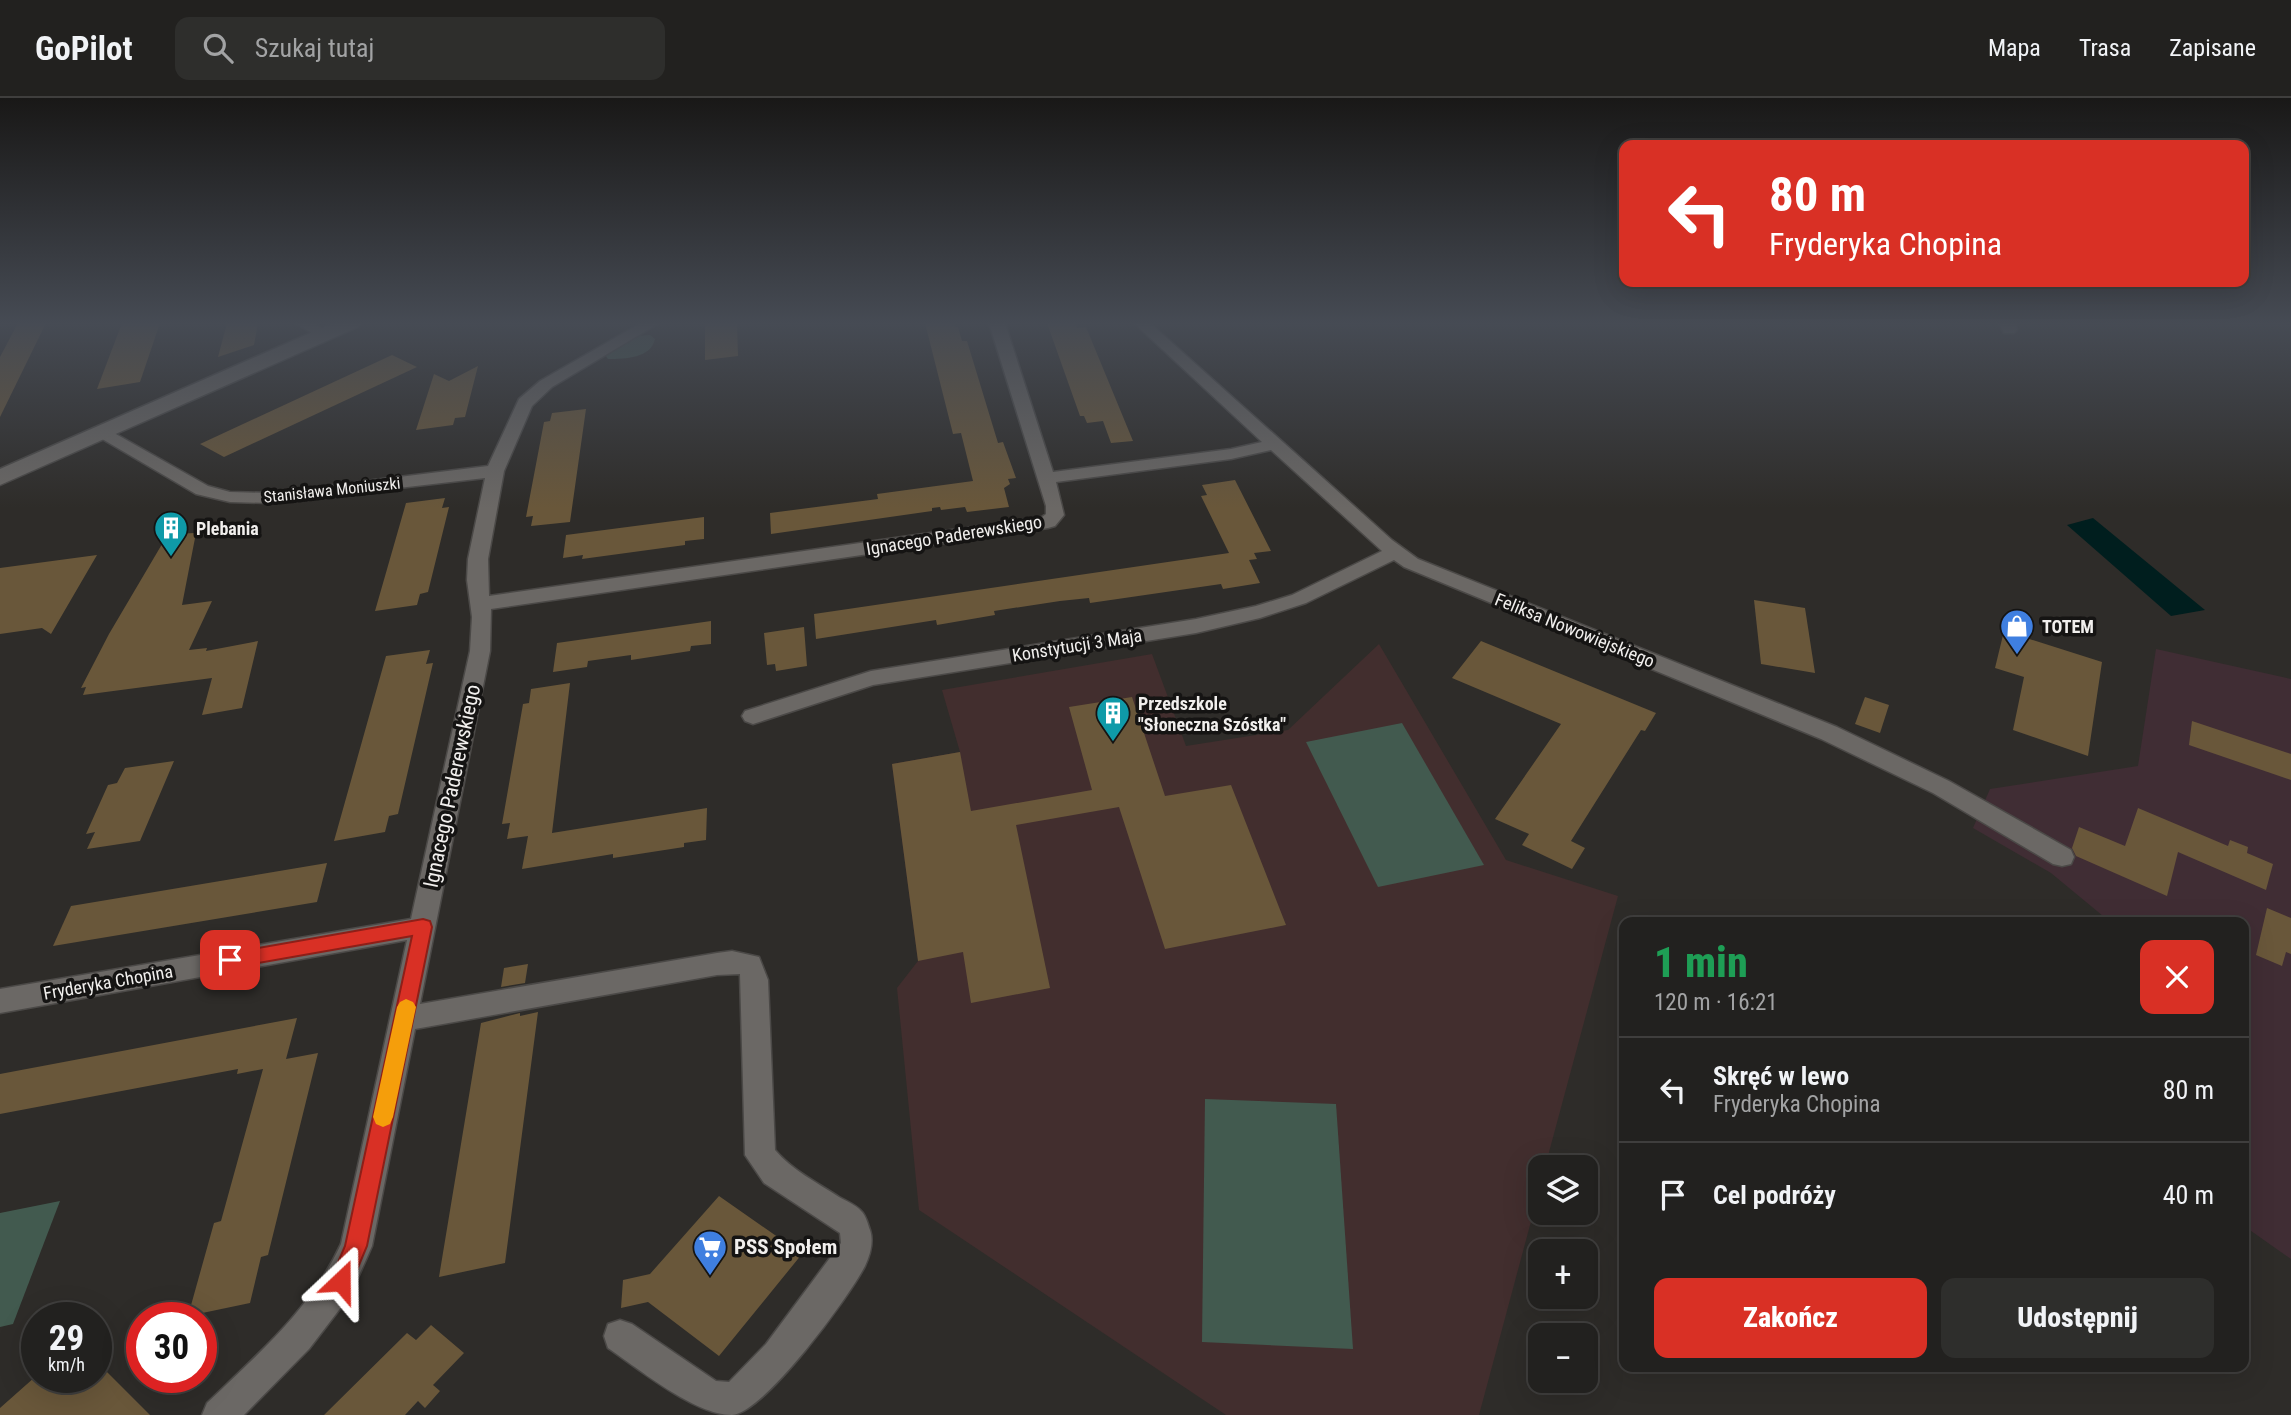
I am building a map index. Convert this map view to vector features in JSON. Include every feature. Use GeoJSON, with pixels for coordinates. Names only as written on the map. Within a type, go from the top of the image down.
{"type":"FeatureCollection","features":[{"type":"Feature","properties":{"kind":"main road"},"geometry":{"type":"LineString","coordinates":[[0,478],[211,384]]}},
{"type":"Feature","properties":{"kind":"street","name":"Ignacego Paderewskiego"},"geometry":{"type":"LineString","coordinates":[[219,1415],[314,1318],[341,1281],[356,1246],[480,651],[480,604],[476,569],[495,471],[514,424],[534,394],[547,384]]}},
{"type":"Feature","properties":{"kind":"street"},"geometry":{"type":"LineString","coordinates":[[1017,384],[1047,478],[1231,454],[1275,444]]}},
{"type":"Feature","properties":{"kind":"street","name":"Feliksa Nowowiejskiego"},"geometry":{"type":"LineString","coordinates":[[1209,384],[1395,552],[1434,574],[1829,733],[1981,809],[2062,858]]}},
{"type":"Feature","properties":{"kind":"street","name":"Stanisława Moniuszki"},"geometry":{"type":"LineString","coordinates":[[100,433],[202,491],[230,497],[268,498],[495,471]]}},
{"type":"Feature","properties":{"kind":"street","name":"Ignacego Paderewskiego"},"geometry":{"type":"LineString","coordinates":[[480,604],[1041,524],[1052,519],[1056,511],[1047,478]]}},
{"type":"Feature","properties":{"kind":"street","name":"Konstytucji 3 Maja"},"geometry":{"type":"LineString","coordinates":[[752,716],[802,702],[848,684],[884,676],[1196,626],[1260,612],[1299,599],[1395,552]]}},
{"type":"Feature","properties":{"kind":"street","name":"Fryderyka Chopina"},"geometry":{"type":"LineString","coordinates":[[0,1001],[423,927]]}},
{"type":"Feature","properties":{"kind":"street"},"geometry":{"type":"LineString","coordinates":[[404,1019],[717,964],[732,962],[750,965],[755,980],[760,1155],[769,1168],[851,1222],[855,1229],[856,1248],[853,1256],[772,1362],[752,1386],[735,1398],[724,1400],[708,1396],[620,1336]]}},
{"type":"Feature","properties":{"kind":"shaded area"},"geometry":{"type":"Polygon","coordinates":[[[1379,644],[1506,860],[1618,896],[1548,1155],[1528,1155],[1530,1225],[1479,1415],[1226,1415],[919,1210],[897,988],[918,961],[892,764],[960,752],[942,690],[1152,654],[1186,746],[1288,730],[1379,644]]]}},
{"type":"Feature","properties":{"kind":"shaded area"},"geometry":{"type":"Polygon","coordinates":[[[2156,649],[2291,679],[2291,1259],[2249,1230],[2249,917],[2102,917],[2051,873],[1973,828],[1990,789],[2138,766],[2156,649]]]}},
{"type":"Feature","properties":{"kind":"green space"},"geometry":{"type":"Polygon","coordinates":[[[1402,723],[1484,865],[1378,887],[1306,742],[1402,723]]]}},
{"type":"Feature","properties":{"kind":"green space"},"geometry":{"type":"Polygon","coordinates":[[[1205,1099],[1336,1104],[1353,1349],[1202,1342],[1205,1099]]]}},
{"type":"Feature","properties":{"kind":"green space"},"geometry":{"type":"Polygon","coordinates":[[[60,1201],[13,1324],[0,1327],[0,1213],[60,1201]]]}},
{"type":"Feature","properties":{"kind":"water"},"geometry":{"type":"Polygon","coordinates":[[[2093,518],[2205,610],[2171,616],[2067,525],[2093,518]]]}},
{"type":"Feature","properties":{"kind":"building"},"geometry":{"type":"Polygon","coordinates":[[[0,384],[16,384],[0,417],[0,384]]]}},
{"type":"Feature","properties":{"kind":"building"},"geometry":{"type":"Polygon","coordinates":[[[99,384],[125,384],[97,389],[99,384]]]}},
{"type":"Feature","properties":{"kind":"building"},"geometry":{"type":"Polygon","coordinates":[[[328,384],[380,384],[224,457],[200,444],[328,384]]]}},
{"type":"Feature","properties":{"kind":"building"},"geometry":{"type":"Polygon","coordinates":[[[431,384],[473,384],[465,417],[455,418],[453,425],[416,430],[431,384]]]}},
{"type":"Feature","properties":{"kind":"building"},"geometry":{"type":"Polygon","coordinates":[[[941,384],[980,384],[998,443],[1003,442],[1016,478],[1008,479],[1010,484],[1004,488],[1009,507],[967,512],[965,507],[941,510],[940,507],[932,508],[932,511],[771,534],[770,513],[878,499],[877,494],[973,481],[961,433],[953,434],[941,384]]]}},
{"type":"Feature","properties":{"kind":"building"},"geometry":{"type":"Polygon","coordinates":[[[1069,384],[1110,384],[1133,441],[1111,443],[1103,421],[1087,423],[1084,416],[1080,416],[1069,384]]]}},
{"type":"Feature","properties":{"kind":"building"},"geometry":{"type":"Polygon","coordinates":[[[586,409],[570,522],[531,526],[533,516],[526,517],[544,422],[550,421],[552,413],[586,409]]]}},
{"type":"Feature","properties":{"kind":"building"},"geometry":{"type":"Polygon","coordinates":[[[1235,480],[1271,551],[1254,553],[1257,559],[1249,560],[1260,583],[1223,589],[1221,584],[1090,603],[1089,598],[1060,601],[994,611],[995,615],[937,625],[936,620],[816,639],[814,614],[1229,553],[1201,496],[1207,495],[1202,485],[1235,480]]]}},
{"type":"Feature","properties":{"kind":"building"},"geometry":{"type":"Polygon","coordinates":[[[445,498],[442,508],[449,507],[428,592],[420,594],[417,605],[375,611],[406,503],[445,498]]]}},
{"type":"Feature","properties":{"kind":"building"},"geometry":{"type":"Polygon","coordinates":[[[704,517],[704,539],[685,541],[685,545],[582,559],[583,555],[563,558],[566,535],[704,517]]]}},
{"type":"Feature","properties":{"kind":"building"},"geometry":{"type":"Polygon","coordinates":[[[196,533],[182,605],[212,601],[189,650],[207,648],[206,651],[258,641],[242,708],[202,715],[212,678],[83,695],[86,687],[81,688],[109,634],[168,534],[196,533]]]}},
{"type":"Feature","properties":{"kind":"building"},"geometry":{"type":"Polygon","coordinates":[[[97,555],[51,634],[42,628],[0,634],[0,568],[97,555]]]}},
{"type":"Feature","properties":{"kind":"building"},"geometry":{"type":"Polygon","coordinates":[[[1754,600],[1805,608],[1815,673],[1761,664],[1754,600]]]}},
{"type":"Feature","properties":{"kind":"building"},"geometry":{"type":"Polygon","coordinates":[[[711,621],[711,644],[691,646],[690,651],[631,660],[631,655],[588,661],[587,667],[553,672],[557,643],[711,621]]]}},
{"type":"Feature","properties":{"kind":"building"},"geometry":{"type":"Polygon","coordinates":[[[804,627],[807,666],[776,671],[775,664],[767,665],[764,633],[804,627]]]}},
{"type":"Feature","properties":{"kind":"building"},"geometry":{"type":"Polygon","coordinates":[[[2004,631],[2102,662],[2088,756],[2013,730],[2024,677],[1995,668],[2004,631]]]}},
{"type":"Feature","properties":{"kind":"building"},"geometry":{"type":"Polygon","coordinates":[[[1481,641],[1656,713],[1645,731],[1641,730],[1571,841],[1585,848],[1572,869],[1522,845],[1529,834],[1495,819],[1561,724],[1452,678],[1481,641]]]}},
{"type":"Feature","properties":{"kind":"building"},"geometry":{"type":"Polygon","coordinates":[[[430,650],[426,664],[433,663],[398,814],[389,816],[385,832],[334,841],[386,656],[430,650]]]}},
{"type":"Feature","properties":{"kind":"building"},"geometry":{"type":"Polygon","coordinates":[[[570,683],[552,833],[707,808],[706,840],[684,843],[684,847],[613,858],[613,854],[522,869],[528,836],[507,839],[510,823],[502,824],[523,704],[529,703],[531,689],[570,683]]]}},
{"type":"Feature","properties":{"kind":"building"},"geometry":{"type":"Polygon","coordinates":[[[1132,697],[1165,796],[1231,785],[1286,925],[1165,949],[1119,807],[1016,825],[1050,988],[971,1003],[963,952],[918,961],[892,764],[960,752],[971,811],[1092,790],[1069,707],[1132,697]]]}},
{"type":"Feature","properties":{"kind":"building"},"geometry":{"type":"Polygon","coordinates":[[[1865,697],[1889,705],[1880,733],[1855,724],[1865,697]]]}},
{"type":"Feature","properties":{"kind":"building"},"geometry":{"type":"Polygon","coordinates":[[[2192,721],[2291,754],[2291,780],[2189,745],[2192,721]]]}},
{"type":"Feature","properties":{"kind":"building"},"geometry":{"type":"Polygon","coordinates":[[[174,761],[140,841],[87,849],[95,832],[86,834],[108,785],[117,783],[125,768],[174,761]]]}},
{"type":"Feature","properties":{"kind":"building"},"geometry":{"type":"Polygon","coordinates":[[[2138,808],[2228,846],[2230,840],[2248,847],[2247,853],[2273,864],[2266,890],[2178,852],[2167,896],[2076,856],[2072,848],[2079,827],[2125,846],[2138,808]]]}},
{"type":"Feature","properties":{"kind":"building"},"geometry":{"type":"Polygon","coordinates":[[[327,863],[317,902],[53,946],[71,906],[327,863]]]}},
{"type":"Feature","properties":{"kind":"building"},"geometry":{"type":"Polygon","coordinates":[[[2267,908],[2291,918],[2291,954],[2286,952],[2282,966],[2256,955],[2267,908]]]}},
{"type":"Feature","properties":{"kind":"building"},"geometry":{"type":"Polygon","coordinates":[[[528,964],[525,983],[501,987],[504,968],[528,964]]]}},
{"type":"Feature","properties":{"kind":"building"},"geometry":{"type":"Polygon","coordinates":[[[538,1012],[505,1263],[439,1277],[481,1023],[520,1013],[520,1016],[538,1012]]]}},
{"type":"Feature","properties":{"kind":"building"},"geometry":{"type":"Polygon","coordinates":[[[297,1018],[286,1059],[318,1053],[268,1255],[261,1257],[250,1303],[217,1310],[217,1302],[192,1302],[214,1223],[221,1221],[263,1069],[237,1074],[238,1069],[0,1114],[0,1074],[297,1018]]]}},
{"type":"Feature","properties":{"kind":"building","name":"PSS Społem"},"geometry":{"type":"Polygon","coordinates":[[[719,1196],[802,1254],[719,1356],[648,1302],[621,1308],[623,1280],[650,1274],[719,1196]]]}},
{"type":"Feature","properties":{"kind":"building"},"geometry":{"type":"Polygon","coordinates":[[[431,1325],[464,1353],[433,1385],[440,1391],[425,1408],[418,1401],[405,1415],[324,1415],[407,1333],[416,1340],[431,1325]]]}},
{"type":"Feature","properties":{"kind":"building"},"geometry":{"type":"Polygon","coordinates":[[[112,1377],[150,1415],[0,1415],[0,1408],[21,1389],[21,1393],[112,1393],[112,1377]]]}},
{"type":"Feature","properties":{"kind":"slow traffic"},"geometry":{"type":"LineString","coordinates":[[383,1117],[406,1007]]}},
{"type":"Feature","properties":{"kind":"place","name":"Plebania"},"geometry":{"type":"Point","coordinates":[171,558]}},
{"type":"Feature","properties":{"kind":"place","name":"TOTEM"},"geometry":{"type":"Point","coordinates":[2017,656]}},
{"type":"Feature","properties":{"kind":"place","name":"Przedszkole \"Słoneczna Szóstka\""},"geometry":{"type":"Point","coordinates":[1113,743]}},
{"type":"Feature","properties":{"kind":"place","name":"PSS Społem"},"geometry":{"type":"Point","coordinates":[710,1277]}},
{"type":"Feature","properties":{"kind":"route"},"geometry":{"type":"LineString","coordinates":[[230,960],[423,927],[356,1246],[341,1281]]}}]}
